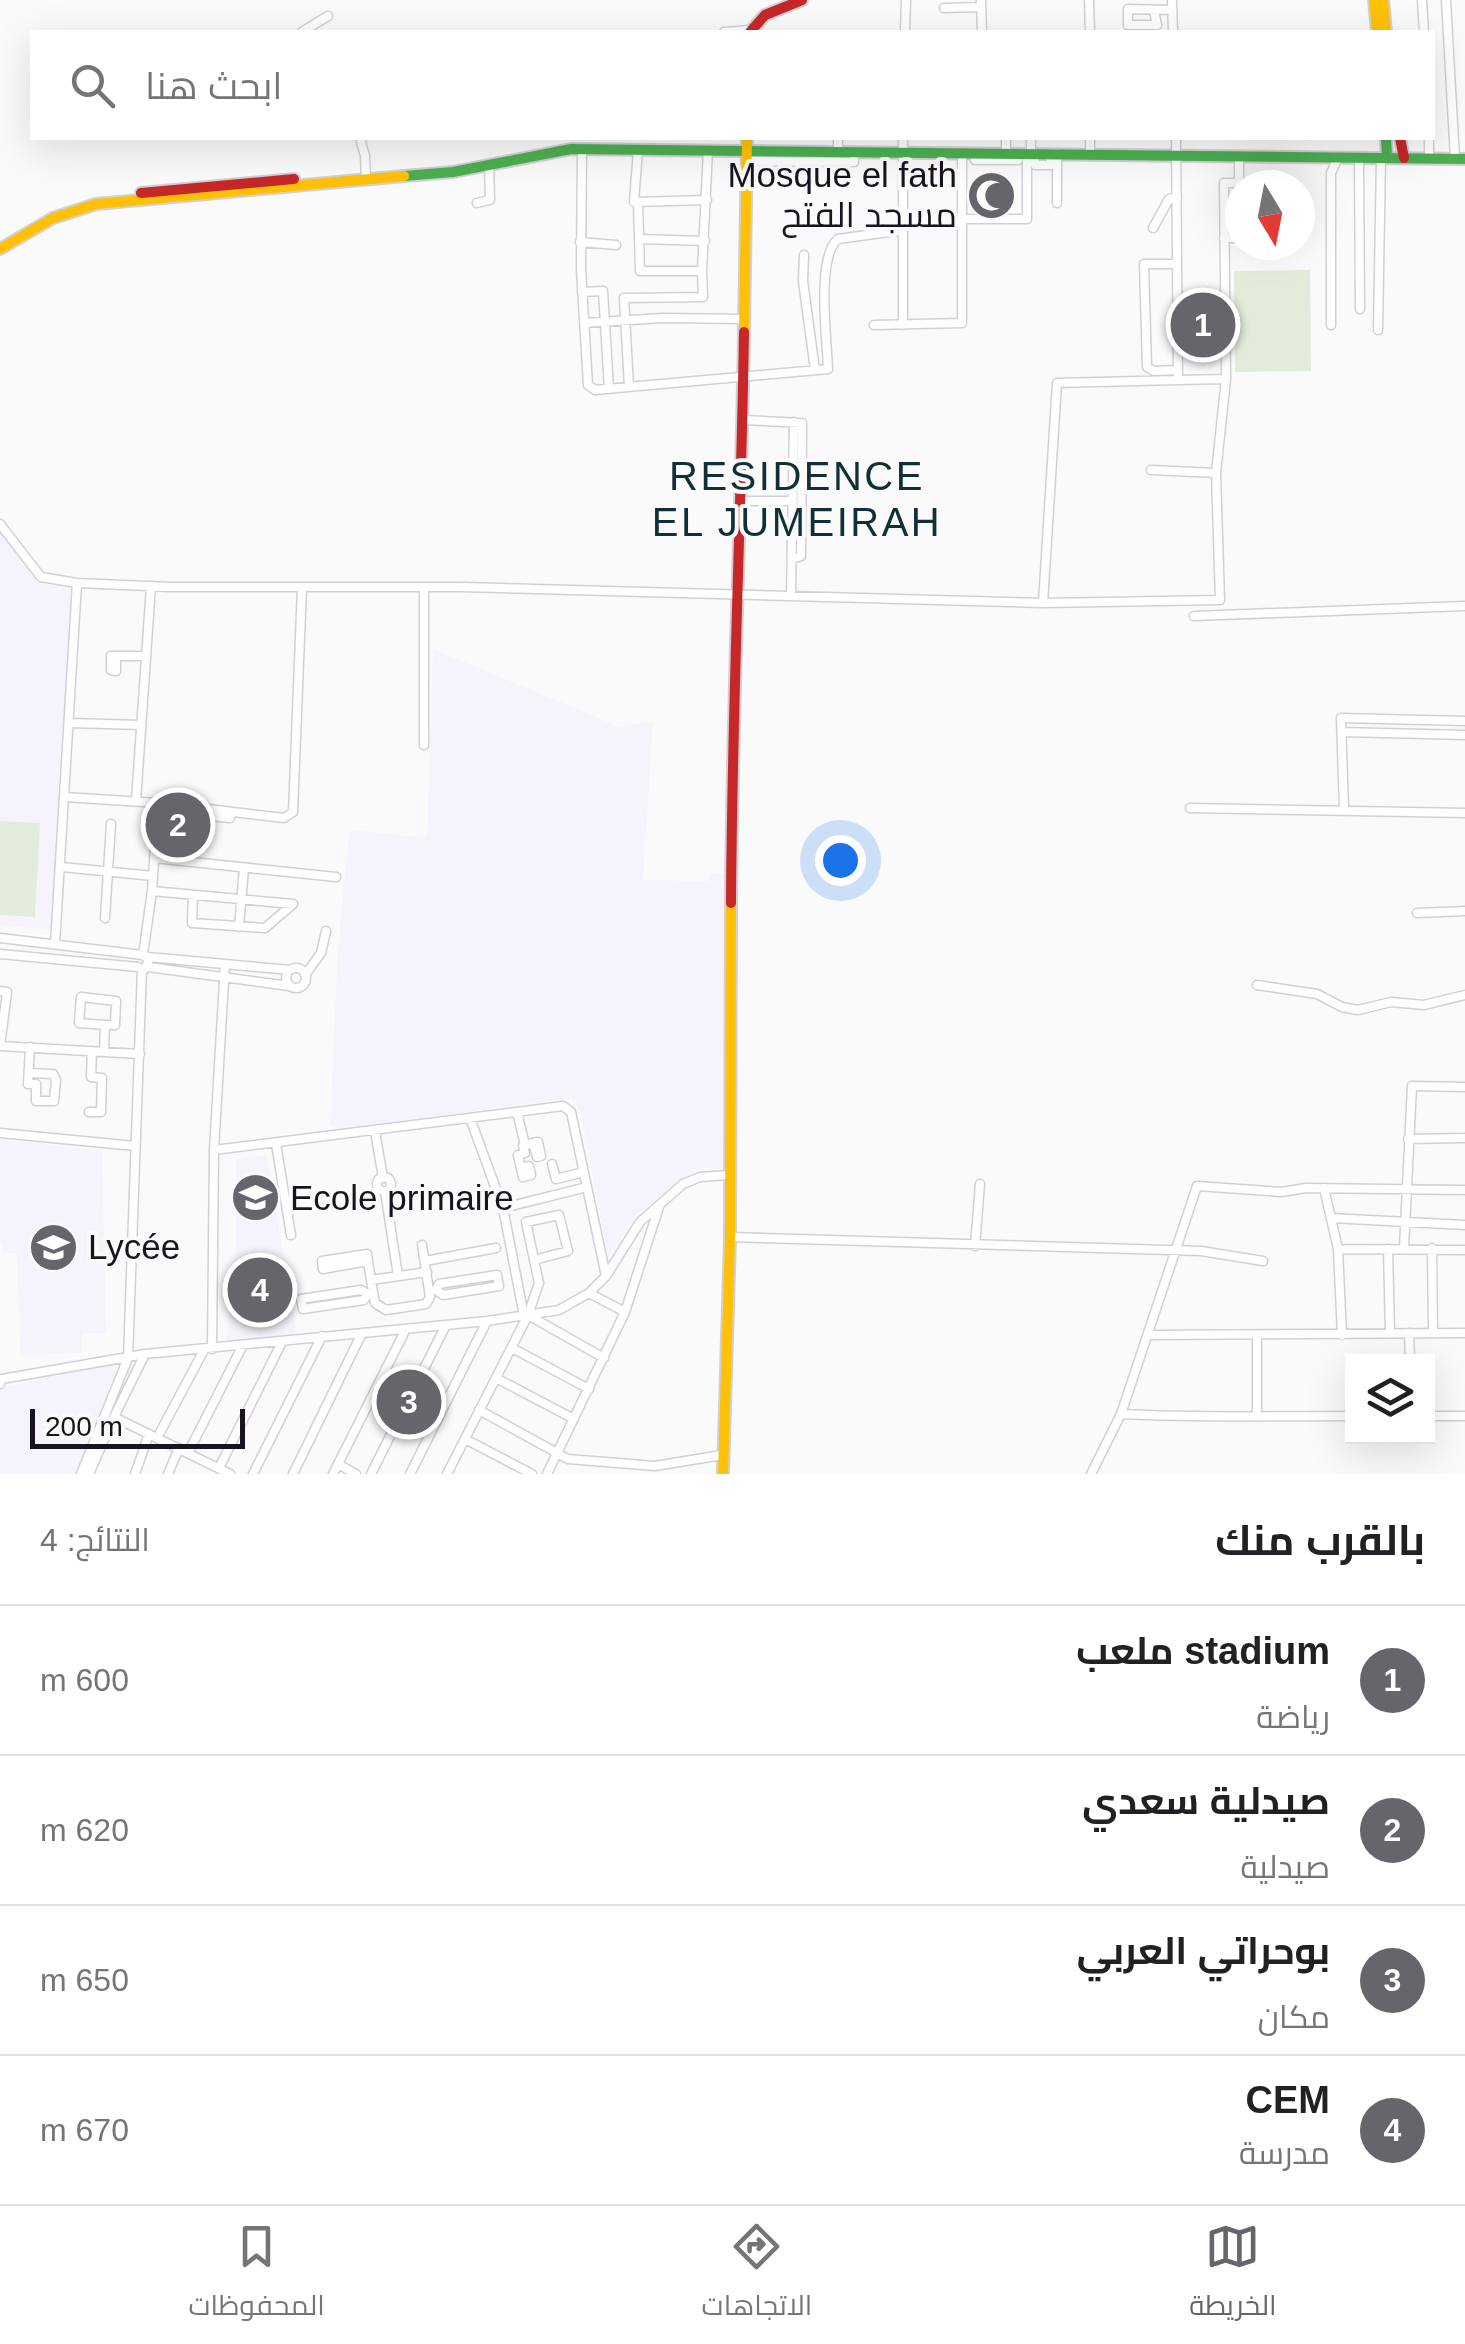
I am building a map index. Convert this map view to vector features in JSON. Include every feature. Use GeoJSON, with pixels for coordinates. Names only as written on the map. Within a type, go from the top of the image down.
{"type":"FeatureCollection","features":[{"type":"Feature","properties":{"kind":"main road"},"geometry":{"type":"LineString","coordinates":[[751,30],[763,15],[802,0]]}},
{"type":"Feature","properties":{"kind":"main road"},"geometry":{"type":"LineString","coordinates":[[1374,0],[1377,30]]}},
{"type":"Feature","properties":{"kind":"main road"},"geometry":{"type":"LineString","coordinates":[[1383,0],[1386,30]]}},
{"type":"Feature","properties":{"kind":"main road"},"geometry":{"type":"LineString","coordinates":[[723,1474],[730,1237],[732,708],[740,593],[748,140]]}},
{"type":"Feature","properties":{"kind":"main road"},"geometry":{"type":"LineString","coordinates":[[1384,158],[1386,140]]}},
{"type":"Feature","properties":{"kind":"main road"},"geometry":{"type":"LineString","coordinates":[[1400,140],[1404,158]]}},
{"type":"Feature","properties":{"kind":"main road"},"geometry":{"type":"LineString","coordinates":[[0,245],[54,218],[96,204],[365,176],[452,172],[582,149],[708,150],[748,156],[1090,153],[1460,159]]}},
{"type":"Feature","properties":{"kind":"street"},"geometry":{"type":"LineString","coordinates":[[906,0],[906,30]]}},
{"type":"Feature","properties":{"kind":"street"},"geometry":{"type":"LineString","coordinates":[[1089,0],[1090,30]]}},
{"type":"Feature","properties":{"kind":"street"},"geometry":{"type":"LineString","coordinates":[[1422,0],[1424,30]]}},
{"type":"Feature","properties":{"kind":"street"},"geometry":{"type":"LineString","coordinates":[[1446,0],[1460,159]]}},
{"type":"Feature","properties":{"kind":"street"},"geometry":{"type":"LineString","coordinates":[[944,8],[981,3],[982,30]]}},
{"type":"Feature","properties":{"kind":"street"},"geometry":{"type":"LineString","coordinates":[[1154,10],[1172,5],[1173,30]]}},
{"type":"Feature","properties":{"kind":"street"},"geometry":{"type":"LineString","coordinates":[[305,30],[328,16]]}},
{"type":"Feature","properties":{"kind":"street"},"geometry":{"type":"LineString","coordinates":[[361,140],[365,176]]}},
{"type":"Feature","properties":{"kind":"street"},"geometry":{"type":"LineString","coordinates":[[838,140],[838,153]]}},
{"type":"Feature","properties":{"kind":"street"},"geometry":{"type":"LineString","coordinates":[[903,140],[904,325]]}},
{"type":"Feature","properties":{"kind":"street"},"geometry":{"type":"LineString","coordinates":[[1008,140],[1023,153]]}},
{"type":"Feature","properties":{"kind":"street"},"geometry":{"type":"LineString","coordinates":[[961,219],[1027,219],[1023,153],[1030,140]]}},
{"type":"Feature","properties":{"kind":"street"},"geometry":{"type":"LineString","coordinates":[[1090,140],[1090,153]]}},
{"type":"Feature","properties":{"kind":"street"},"geometry":{"type":"LineString","coordinates":[[1176,140],[1178,380]]}},
{"type":"Feature","properties":{"kind":"street"},"geometry":{"type":"LineString","coordinates":[[1428,140],[1430,158]]}},
{"type":"Feature","properties":{"kind":"street"},"geometry":{"type":"LineString","coordinates":[[582,149],[582,292],[588,385],[594,390],[828,369],[828,250],[833,242],[904,230]]}},
{"type":"Feature","properties":{"kind":"street"},"geometry":{"type":"LineString","coordinates":[[638,150],[634,202],[708,200]]}},
{"type":"Feature","properties":{"kind":"street"},"geometry":{"type":"LineString","coordinates":[[629,387],[624,298],[703,297],[708,150]]}},
{"type":"Feature","properties":{"kind":"street"},"geometry":{"type":"LineString","coordinates":[[748,156],[854,162],[854,153]]}},
{"type":"Feature","properties":{"kind":"street"},"geometry":{"type":"LineString","coordinates":[[874,325],[962,324],[961,219],[968,153]]}},
{"type":"Feature","properties":{"kind":"street"},"geometry":{"type":"LineString","coordinates":[[1054,153],[1057,203]]}},
{"type":"Feature","properties":{"kind":"street"},"geometry":{"type":"LineString","coordinates":[[1238,156],[1239,170]]}},
{"type":"Feature","properties":{"kind":"street"},"geometry":{"type":"LineString","coordinates":[[1330,324],[1331,173],[1338,158]]}},
{"type":"Feature","properties":{"kind":"street"},"geometry":{"type":"LineString","coordinates":[[1359,158],[1360,309]]}},
{"type":"Feature","properties":{"kind":"street"},"geometry":{"type":"LineString","coordinates":[[1378,330],[1384,158]]}},
{"type":"Feature","properties":{"kind":"street"},"geometry":{"type":"LineString","coordinates":[[477,202],[490,200],[489,164]]}},
{"type":"Feature","properties":{"kind":"street"},"geometry":{"type":"LineString","coordinates":[[1153,228],[1169,198],[1177,197]]}},
{"type":"Feature","properties":{"kind":"street"},"geometry":{"type":"LineString","coordinates":[[638,202],[640,271],[702,272]]}},
{"type":"Feature","properties":{"kind":"street"},"geometry":{"type":"LineString","coordinates":[[639,239],[705,241]]}},
{"type":"Feature","properties":{"kind":"street"},"geometry":{"type":"LineString","coordinates":[[580,242],[616,245]]}},
{"type":"Feature","properties":{"kind":"street"},"geometry":{"type":"LineString","coordinates":[[804,256],[803,281],[815,370]]}},
{"type":"Feature","properties":{"kind":"street"},"geometry":{"type":"LineString","coordinates":[[0,524],[41,577],[77,583],[740,593],[1043,604],[1220,600],[1216,473],[1232,260]]}},
{"type":"Feature","properties":{"kind":"street"},"geometry":{"type":"LineString","coordinates":[[1177,264],[1144,264],[1147,368],[1178,370]]}},
{"type":"Feature","properties":{"kind":"street"},"geometry":{"type":"LineString","coordinates":[[582,292],[602,291],[609,389]]}},
{"type":"Feature","properties":{"kind":"street"},"geometry":{"type":"LineString","coordinates":[[584,322],[745,320]]}},
{"type":"Feature","properties":{"kind":"street"},"geometry":{"type":"LineString","coordinates":[[1043,604],[1057,383],[1226,379]]}},
{"type":"Feature","properties":{"kind":"street"},"geometry":{"type":"LineString","coordinates":[[744,420],[802,424],[801,556],[792,559]]}},
{"type":"Feature","properties":{"kind":"street"},"geometry":{"type":"LineString","coordinates":[[791,595],[794,422]]}},
{"type":"Feature","properties":{"kind":"street"},"geometry":{"type":"LineString","coordinates":[[1152,470],[1216,473]]}},
{"type":"Feature","properties":{"kind":"street"},"geometry":{"type":"LineString","coordinates":[[742,501],[793,501]]}},
{"type":"Feature","properties":{"kind":"street"},"geometry":{"type":"LineString","coordinates":[[55,944],[77,583]]}},
{"type":"Feature","properties":{"kind":"street"},"geometry":{"type":"LineString","coordinates":[[136,801],[142,656],[150,586]]}},
{"type":"Feature","properties":{"kind":"street"},"geometry":{"type":"LineString","coordinates":[[424,587],[424,745]]}},
{"type":"Feature","properties":{"kind":"street"},"geometry":{"type":"LineString","coordinates":[[65,797],[284,818],[293,812],[302,588]]}},
{"type":"Feature","properties":{"kind":"street"},"geometry":{"type":"LineString","coordinates":[[1194,616],[1465,606]]}},
{"type":"Feature","properties":{"kind":"street"},"geometry":{"type":"LineString","coordinates":[[121,656],[126,650],[139,651],[142,656]]}},
{"type":"Feature","properties":{"kind":"street"},"geometry":{"type":"LineString","coordinates":[[1344,810],[1341,718],[1465,721]]}},
{"type":"Feature","properties":{"kind":"street"},"geometry":{"type":"LineString","coordinates":[[70,723],[141,725]]}},
{"type":"Feature","properties":{"kind":"street"},"geometry":{"type":"LineString","coordinates":[[1342,732],[1465,735]]}},
{"type":"Feature","properties":{"kind":"street"},"geometry":{"type":"LineString","coordinates":[[80,1474],[128,1358],[143,962],[158,803]]}},
{"type":"Feature","properties":{"kind":"street"},"geometry":{"type":"LineString","coordinates":[[1190,808],[1465,812]]}},
{"type":"Feature","properties":{"kind":"street"},"geometry":{"type":"LineString","coordinates":[[104,918],[110,824]]}},
{"type":"Feature","properties":{"kind":"street"},"geometry":{"type":"LineString","coordinates":[[154,858],[336,877]]}},
{"type":"Feature","properties":{"kind":"street"},"geometry":{"type":"LineString","coordinates":[[62,867],[153,876]]}},
{"type":"Feature","properties":{"kind":"street"},"geometry":{"type":"LineString","coordinates":[[239,926],[244,868]]}},
{"type":"Feature","properties":{"kind":"street"},"geometry":{"type":"LineString","coordinates":[[152,891],[194,894],[293,904],[265,928],[192,924],[194,894]]}},
{"type":"Feature","properties":{"kind":"street"},"geometry":{"type":"LineString","coordinates":[[1417,913],[1465,911]]}},
{"type":"Feature","properties":{"kind":"street"},"geometry":{"type":"LineString","coordinates":[[0,938],[301,986],[321,953],[326,931]]}},
{"type":"Feature","properties":{"kind":"street"},"geometry":{"type":"LineString","coordinates":[[0,954],[299,969],[305,975]]}},
{"type":"Feature","properties":{"kind":"street"},"geometry":{"type":"LineString","coordinates":[[134,1474],[153,1436],[208,1349],[225,964]]}},
{"type":"Feature","properties":{"kind":"street"},"geometry":{"type":"LineString","coordinates":[[289,986],[286,978],[290,970]]}},
{"type":"Feature","properties":{"kind":"street"},"geometry":{"type":"LineString","coordinates":[[1257,985],[1317,994],[1358,1010],[1392,1002],[1424,1005],[1465,995]]}},
{"type":"Feature","properties":{"kind":"street"},"geometry":{"type":"LineString","coordinates":[[0,992],[7,992],[0,1046],[140,1054]]}},
{"type":"Feature","properties":{"kind":"street"},"geometry":{"type":"LineString","coordinates":[[80,997],[116,1001],[115,1025],[104,1025],[79,1022],[80,997]]}},
{"type":"Feature","properties":{"kind":"street"},"geometry":{"type":"LineString","coordinates":[[104,1025],[104,1052]]}},
{"type":"Feature","properties":{"kind":"street"},"geometry":{"type":"LineString","coordinates":[[29,1073],[52,1074],[56,1080],[54,1102],[36,1101],[36,1084],[28,1084],[30,1048]]}},
{"type":"Feature","properties":{"kind":"street"},"geometry":{"type":"LineString","coordinates":[[89,1112],[101,1112],[102,1078],[91,1078],[92,1051]]}},
{"type":"Feature","properties":{"kind":"street"},"geometry":{"type":"LineString","coordinates":[[1404,1248],[1412,1086],[1465,1087]]}},
{"type":"Feature","properties":{"kind":"street"},"geometry":{"type":"LineString","coordinates":[[214,1150],[564,1106],[571,1112],[606,1276]]}},
{"type":"Feature","properties":{"kind":"street"},"geometry":{"type":"LineString","coordinates":[[517,1112],[529,1144],[525,1153],[518,1155],[522,1168]]}},
{"type":"Feature","properties":{"kind":"street"},"geometry":{"type":"LineString","coordinates":[[470,1118],[503,1208],[526,1316],[604,1358]]}},
{"type":"Feature","properties":{"kind":"street"},"geometry":{"type":"LineString","coordinates":[[375,1130],[383,1178],[377,1184],[385,1192],[398,1276]]}},
{"type":"Feature","properties":{"kind":"street"},"geometry":{"type":"LineString","coordinates":[[0,1133],[135,1146]]}},
{"type":"Feature","properties":{"kind":"street"},"geometry":{"type":"LineString","coordinates":[[1408,1138],[1465,1138]]}},
{"type":"Feature","properties":{"kind":"street"},"geometry":{"type":"LineString","coordinates":[[276,1144],[291,1235]]}},
{"type":"Feature","properties":{"kind":"street"},"geometry":{"type":"LineString","coordinates":[[552,1164],[556,1179],[584,1172]]}},
{"type":"Feature","properties":{"kind":"street"},"geometry":{"type":"LineString","coordinates":[[1,1379],[145,1354],[487,1321],[559,1310],[588,1293],[606,1276],[640,1222],[683,1184],[700,1177],[728,1175]]}},
{"type":"Feature","properties":{"kind":"street"},"geometry":{"type":"LineString","coordinates":[[975,1246],[980,1184]]}},
{"type":"Feature","properties":{"kind":"street"},"geometry":{"type":"LineString","coordinates":[[1091,1474],[1121,1414],[1197,1186],[1281,1192],[1324,1188],[1465,1190]]}},
{"type":"Feature","properties":{"kind":"street"},"geometry":{"type":"LineString","coordinates":[[503,1208],[587,1187]]}},
{"type":"Feature","properties":{"kind":"street"},"geometry":{"type":"LineString","coordinates":[[1324,1188],[1338,1249],[1342,1335]]}},
{"type":"Feature","properties":{"kind":"street"},"geometry":{"type":"LineString","coordinates":[[547,1474],[625,1312],[659,1205]]}},
{"type":"Feature","properties":{"kind":"street"},"geometry":{"type":"LineString","coordinates":[[452,1473],[539,1283],[534,1260],[526,1222],[560,1215],[568,1252],[534,1260]]}},
{"type":"Feature","properties":{"kind":"street"},"geometry":{"type":"LineString","coordinates":[[1331,1218],[1465,1225]]}},
{"type":"Feature","properties":{"kind":"street"},"geometry":{"type":"LineString","coordinates":[[730,1237],[1201,1251],[1263,1261]]}},
{"type":"Feature","properties":{"kind":"street"},"geometry":{"type":"LineString","coordinates":[[422,1245],[433,1291]]}},
{"type":"Feature","properties":{"kind":"street"},"geometry":{"type":"LineString","coordinates":[[425,1261],[496,1248]]}},
{"type":"Feature","properties":{"kind":"street"},"geometry":{"type":"LineString","coordinates":[[1388,1248],[1390,1333]]}},
{"type":"Feature","properties":{"kind":"street"},"geometry":{"type":"LineString","coordinates":[[1432,1248],[1433,1332]]}},
{"type":"Feature","properties":{"kind":"street"},"geometry":{"type":"LineString","coordinates":[[1338,1249],[1465,1250]]}},
{"type":"Feature","properties":{"kind":"street"},"geometry":{"type":"LineString","coordinates":[[368,1261],[324,1269],[322,1261],[366,1254],[368,1261],[371,1280],[371,1294],[375,1303],[386,1310],[426,1304],[433,1291],[439,1284],[497,1276],[499,1286],[443,1295],[433,1291]]}},
{"type":"Feature","properties":{"kind":"street"},"geometry":{"type":"LineString","coordinates":[[371,1280],[427,1272]]}},
{"type":"Feature","properties":{"kind":"street"},"geometry":{"type":"LineString","coordinates":[[361,1290],[371,1294],[364,1300],[303,1309],[301,1300],[361,1290]]}},
{"type":"Feature","properties":{"kind":"street"},"geometry":{"type":"LineString","coordinates":[[588,1293],[625,1312]]}},
{"type":"Feature","properties":{"kind":"street"},"geometry":{"type":"LineString","coordinates":[[332,1474],[405,1329],[408,1307]]}},
{"type":"Feature","properties":{"kind":"street"},"geometry":{"type":"LineString","coordinates":[[394,1310],[405,1329]]}},
{"type":"Feature","properties":{"kind":"street"},"geometry":{"type":"LineString","coordinates":[[410,1474],[487,1321]]}},
{"type":"Feature","properties":{"kind":"street"},"geometry":{"type":"LineString","coordinates":[[371,1474],[446,1325]]}},
{"type":"Feature","properties":{"kind":"street"},"geometry":{"type":"LineString","coordinates":[[293,1474],[362,1333]]}},
{"type":"Feature","properties":{"kind":"street"},"geometry":{"type":"LineString","coordinates":[[1409,1333],[1410,1354]]}},
{"type":"Feature","properties":{"kind":"street"},"geometry":{"type":"LineString","coordinates":[[1148,1335],[1465,1333]]}},
{"type":"Feature","properties":{"kind":"street"},"geometry":{"type":"LineString","coordinates":[[1256,1415],[1257,1335]]}},
{"type":"Feature","properties":{"kind":"street"},"geometry":{"type":"LineString","coordinates":[[253,1474],[322,1336]]}},
{"type":"Feature","properties":{"kind":"street"},"geometry":{"type":"LineString","coordinates":[[207,1474],[215,1466],[282,1342]]}},
{"type":"Feature","properties":{"kind":"street"},"geometry":{"type":"LineString","coordinates":[[188,1453],[243,1346]]}},
{"type":"Feature","properties":{"kind":"street"},"geometry":{"type":"LineString","coordinates":[[512,1348],[588,1388]]}},
{"type":"Feature","properties":{"kind":"street"},"geometry":{"type":"LineString","coordinates":[[89,1474],[145,1354]]}},
{"type":"Feature","properties":{"kind":"street"},"geometry":{"type":"LineString","coordinates":[[496,1378],[574,1419]]}},
{"type":"Feature","properties":{"kind":"street"},"geometry":{"type":"LineString","coordinates":[[479,1410],[568,1459],[655,1466],[722,1455]]}},
{"type":"Feature","properties":{"kind":"street"},"geometry":{"type":"LineString","coordinates":[[1121,1414],[1216,1418],[1345,1416]]}},
{"type":"Feature","properties":{"kind":"street"},"geometry":{"type":"LineString","coordinates":[[1435,1416],[1465,1416]]}},
{"type":"Feature","properties":{"kind":"street"},"geometry":{"type":"LineString","coordinates":[[114,1417],[230,1474]]}},
{"type":"Feature","properties":{"kind":"street"},"geometry":{"type":"LineString","coordinates":[[465,1439],[532,1474]]}},
{"type":"Feature","properties":{"kind":"street"},"geometry":{"type":"LineString","coordinates":[[168,1474],[179,1448]]}},
{"type":"Feature","properties":{"kind":"street"},"geometry":{"type":"LineString","coordinates":[[338,1464],[356,1474]]}},
{"type":"Feature","properties":{"kind":"shaded area"},"geometry":{"type":"Polygon","coordinates":[[[0,529],[35,577],[48,585],[72,588],[52,930],[0,925],[0,529]]]}},
{"type":"Feature","properties":{"kind":"shaded area"},"geometry":{"type":"Polygon","coordinates":[[[433,649],[620,727],[653,721],[643,880],[708,881],[710,874],[726,873],[724,1163],[720,1170],[705,1167],[690,1174],[637,1214],[608,1257],[581,1114],[572,1098],[339,1129],[330,1124],[338,948],[349,834],[353,830],[427,838],[433,649]]]}},
{"type":"Feature","properties":{"kind":"shaded area","name":"Lycée"},"geometry":{"type":"Polygon","coordinates":[[[0,1139],[102,1151],[106,1333],[82,1333],[82,1353],[20,1355],[17,1253],[4,1253],[0,1241],[0,1139]]]}},
{"type":"Feature","properties":{"kind":"shaded area"},"geometry":{"type":"Polygon","coordinates":[[[265,1155],[296,1334],[226,1342],[236,1246],[236,1159],[265,1155]]]}},
{"type":"Feature","properties":{"kind":"shaded area"},"geometry":{"type":"Polygon","coordinates":[[[138,1357],[87,1474],[0,1474],[0,1388],[138,1357]]]}},
{"type":"Feature","properties":{"kind":"green space"},"geometry":{"type":"Polygon","coordinates":[[[1310,270],[1311,371],[1235,372],[1234,271],[1310,270]]]}},
{"type":"Feature","properties":{"kind":"green space"},"geometry":{"type":"Polygon","coordinates":[[[0,821],[40,823],[35,917],[0,915],[0,821]]]}},
{"type":"Feature","properties":{"kind":"traffic: fast"},"geometry":{"type":"LineString","coordinates":[[1386,140],[1387,158]]}},
{"type":"Feature","properties":{"kind":"traffic: fast"},"geometry":{"type":"LineString","coordinates":[[404,176],[453,172],[571,149],[1465,159]]}},
{"type":"Feature","properties":{"kind":"traffic: slow"},"geometry":{"type":"LineString","coordinates":[[1374,0],[1377,30]]}},
{"type":"Feature","properties":{"kind":"traffic: slow"},"geometry":{"type":"LineString","coordinates":[[1383,0],[1386,30]]}},
{"type":"Feature","properties":{"kind":"traffic: slow"},"geometry":{"type":"LineString","coordinates":[[744,332],[747,140]]}},
{"type":"Feature","properties":{"kind":"traffic: slow"},"geometry":{"type":"LineString","coordinates":[[0,249],[53,218],[96,204],[404,176]]}},
{"type":"Feature","properties":{"kind":"traffic: slow"},"geometry":{"type":"LineString","coordinates":[[723,1474],[730,1237],[731,903]]}},
{"type":"Feature","properties":{"kind":"traffic: jam"},"geometry":{"type":"LineString","coordinates":[[752,30],[765,15],[802,0]]}},
{"type":"Feature","properties":{"kind":"traffic: jam"},"geometry":{"type":"LineString","coordinates":[[1400,140],[1404,158]]}},
{"type":"Feature","properties":{"kind":"traffic: jam"},"geometry":{"type":"LineString","coordinates":[[141,193],[294,179]]}},
{"type":"Feature","properties":{"kind":"traffic: jam"},"geometry":{"type":"LineString","coordinates":[[731,903],[744,332]]}},
{"type":"Feature","properties":{"kind":"place","name":"Mosque el fath مسجد الفتح"},"geometry":{"type":"Point","coordinates":[992,195]}},
{"type":"Feature","properties":{"kind":"place","name":"stadium ملعب"},"geometry":{"type":"Point","coordinates":[1203,325]}},
{"type":"Feature","properties":{"kind":"place","name":"صيدلية سعدي"},"geometry":{"type":"Point","coordinates":[178,825]}},
{"type":"Feature","properties":{"kind":"place","name":"Ecole primaire"},"geometry":{"type":"Point","coordinates":[255,1198]}},
{"type":"Feature","properties":{"kind":"place","name":"Lycée"},"geometry":{"type":"Point","coordinates":[53,1247]}},
{"type":"Feature","properties":{"kind":"place","name":"CEM"},"geometry":{"type":"Point","coordinates":[260,1290]}},
{"type":"Feature","properties":{"kind":"place","name":"بوحراتي العربي"},"geometry":{"type":"Point","coordinates":[409,1402]}},
{"type":"Feature","properties":{"kind":"district","name":"RESIDENCE EL JUMEIRAH"},"geometry":{"type":"Point","coordinates":[797,499]}}]}
